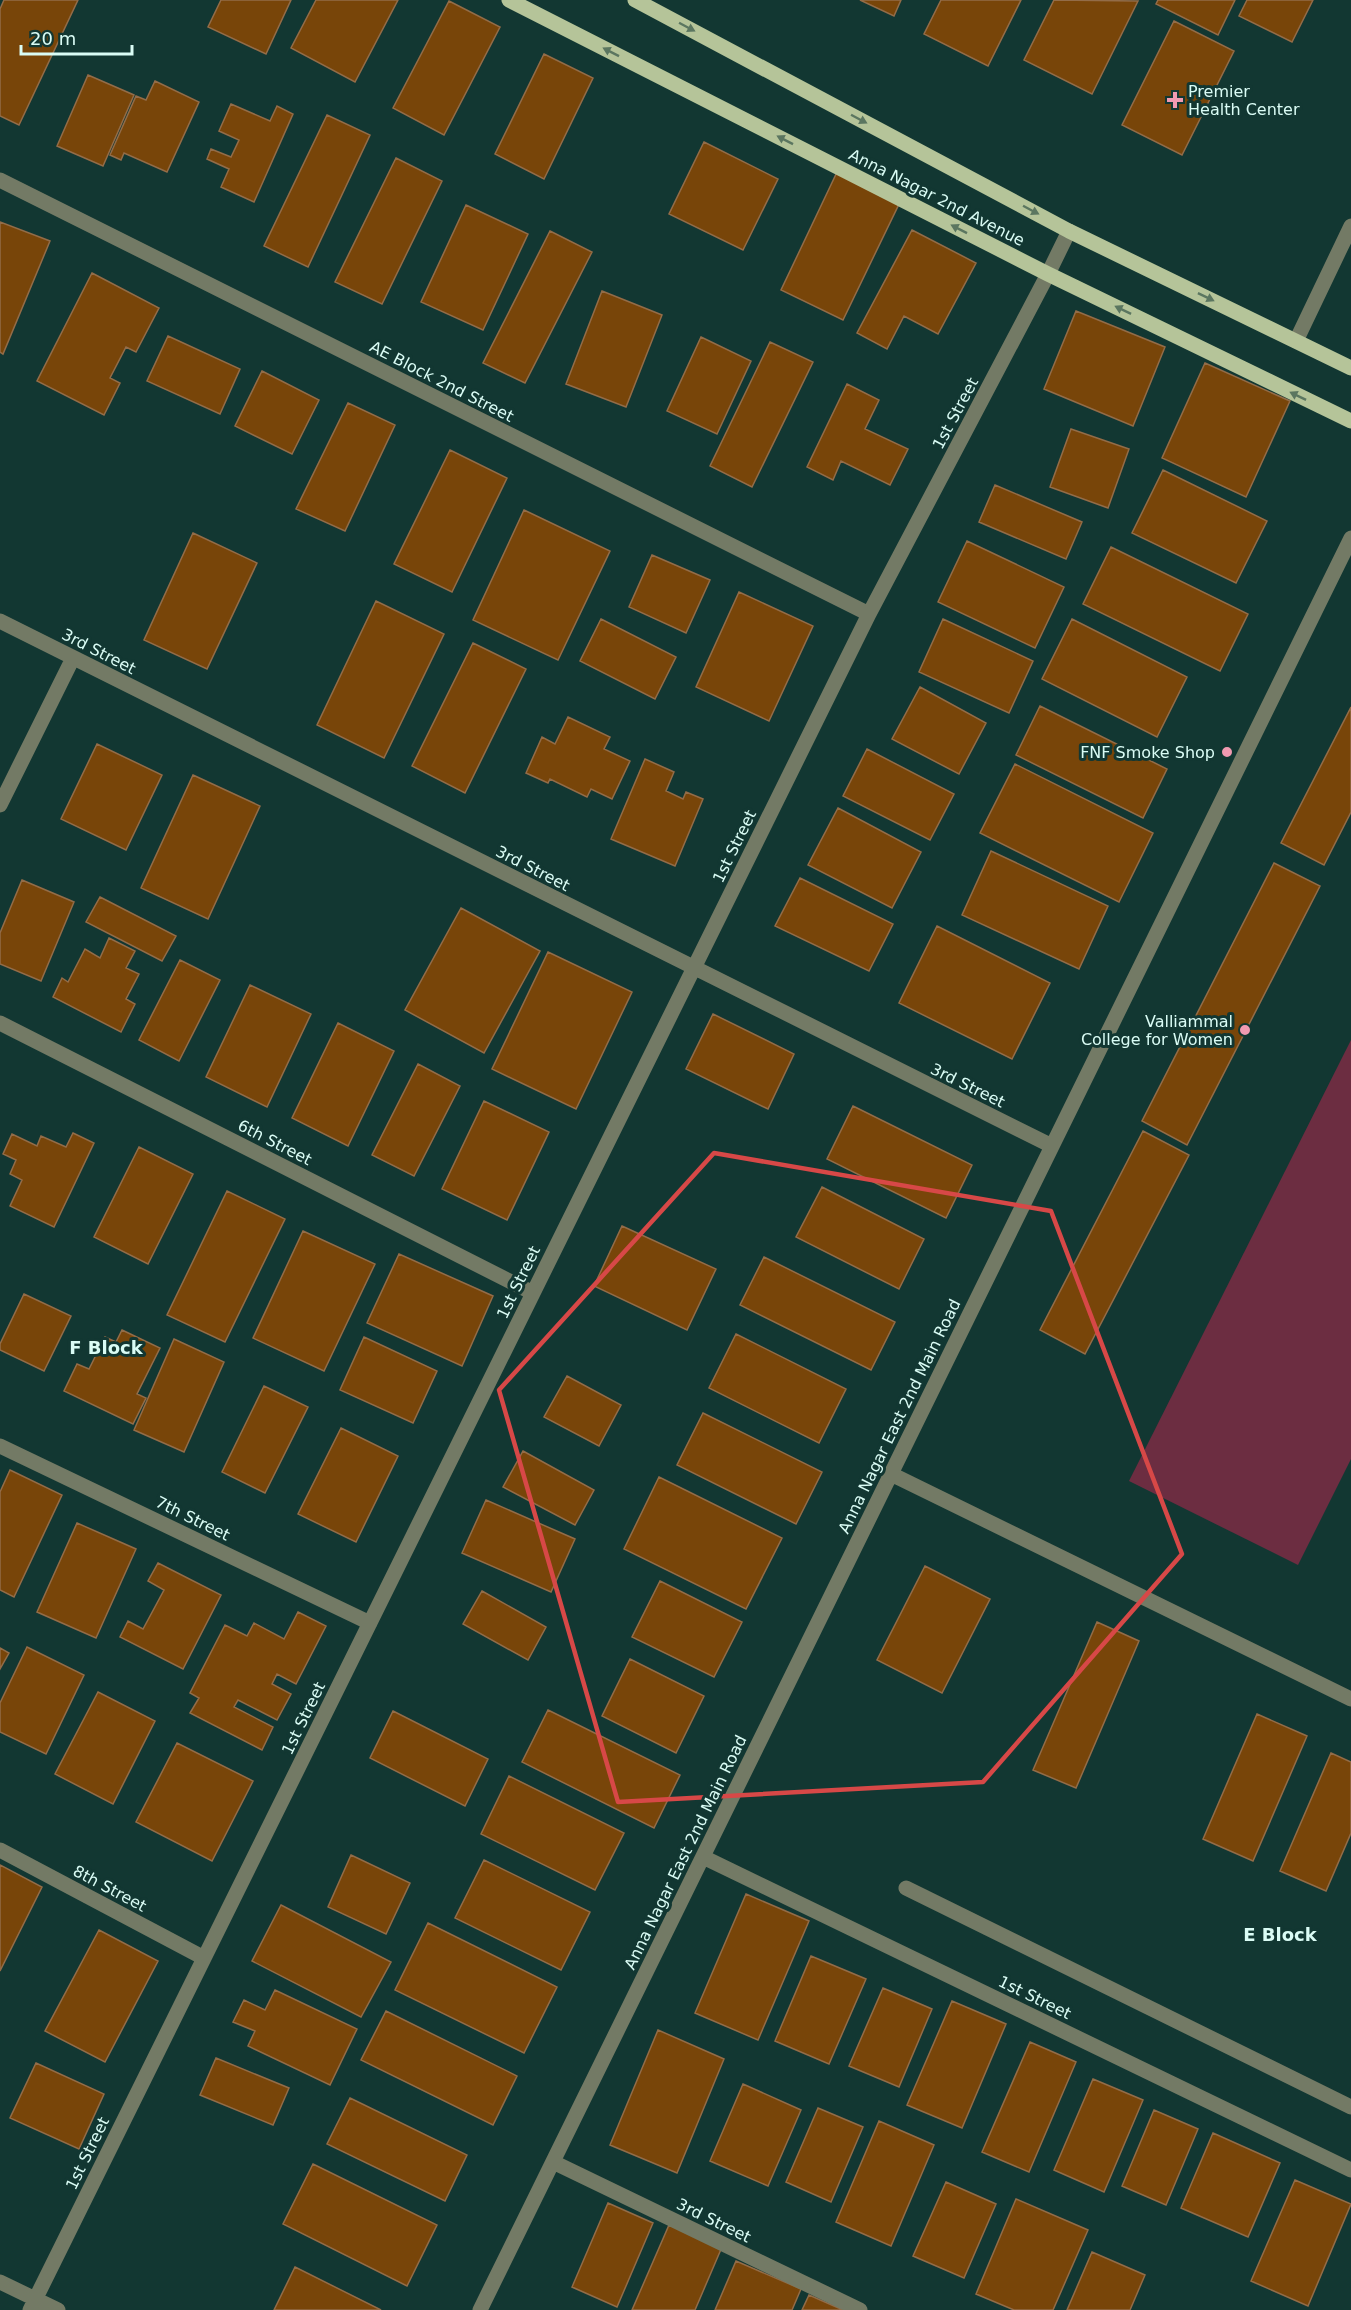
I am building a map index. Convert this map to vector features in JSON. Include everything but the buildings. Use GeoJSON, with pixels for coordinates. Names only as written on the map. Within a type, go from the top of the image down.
{"type":"FeatureCollection","features":[{"type":"Feature","properties":{"kind":"main road","name":"Anna Nagar 2nd Avenue"},"geometry":{"type":"LineString","coordinates":[[509,0],[1048,274],[1351,421]]}},
{"type":"Feature","properties":{"kind":"main road","name":"Anna Nagar 2nd Avenue"},"geometry":{"type":"LineString","coordinates":[[635,0],[1069,231],[1351,368]]}},
{"type":"Feature","properties":{"kind":"street","name":"AE Block 2nd Street"},"geometry":{"type":"LineString","coordinates":[[0,180],[868,614]]}},
{"type":"Feature","properties":{"kind":"street"},"geometry":{"type":"LineString","coordinates":[[1296,341],[1351,226]]}},
{"type":"Feature","properties":{"kind":"street","name":"1st Street"},"geometry":{"type":"LineString","coordinates":[[32,2304],[868,614],[1069,231]]}},
{"type":"Feature","properties":{"kind":"street","name":"Anna Nagar East 2nd Main Road"},"geometry":{"type":"LineString","coordinates":[[480,2310],[1351,538]]}},
{"type":"Feature","properties":{"kind":"street","name":"3rd Street"},"geometry":{"type":"LineString","coordinates":[[0,621],[693,969],[1052,1146]]}},
{"type":"Feature","properties":{"kind":"street"},"geometry":{"type":"LineString","coordinates":[[0,805],[73,658]]}},
{"type":"Feature","properties":{"kind":"street","name":"6th Street"},"geometry":{"type":"LineString","coordinates":[[0,1023],[533,1293]]}},
{"type":"Feature","properties":{"kind":"street","name":"7th Street"},"geometry":{"type":"LineString","coordinates":[[0,1446],[370,1623]]}},
{"type":"Feature","properties":{"kind":"street"},"geometry":{"type":"LineString","coordinates":[[891,1474],[1351,1699]]}},
{"type":"Feature","properties":{"kind":"street","name":"8th Street"},"geometry":{"type":"LineString","coordinates":[[0,1850],[204,1958]]}},
{"type":"Feature","properties":{"kind":"street","name":"1st Street"},"geometry":{"type":"LineString","coordinates":[[703,1857],[1351,2170]]}},
{"type":"Feature","properties":{"kind":"street"},"geometry":{"type":"LineString","coordinates":[[906,1888],[1351,2107]]}},
{"type":"Feature","properties":{"kind":"street","name":"3rd Street"},"geometry":{"type":"LineString","coordinates":[[553,2162],[860,2310]]}},
{"type":"Feature","properties":{"kind":"street"},"geometry":{"type":"LineString","coordinates":[[0,2282],[32,2304],[58,2310]]}},
{"type":"Feature","properties":{"kind":"highlighted area"},"geometry":{"type":"Polygon","coordinates":[[[714,1153],[1051,1211],[1182,1554],[983,1782],[618,1802],[499,1390],[714,1153]]]}},
{"type":"Feature","properties":{"kind":"shaded area"},"geometry":{"type":"Polygon","coordinates":[[[1351,1040],[1351,1459],[1298,1565],[1129,1481],[1351,1040]]]}},
{"type":"Feature","properties":{"kind":"place","name":"Premier Health Center"},"geometry":{"type":"Point","coordinates":[1175,100]}},
{"type":"Feature","properties":{"kind":"place","name":"FNF Smoke Shop"},"geometry":{"type":"Point","coordinates":[1227,752]}},
{"type":"Feature","properties":{"kind":"place","name":"Valliammal College for Women"},"geometry":{"type":"Point","coordinates":[1245,1030]}},
{"type":"Feature","properties":{"kind":"district","name":"F Block"},"geometry":{"type":"Point","coordinates":[106,1348]}},
{"type":"Feature","properties":{"kind":"district","name":"E Block"},"geometry":{"type":"Point","coordinates":[1280,1935]}}]}
